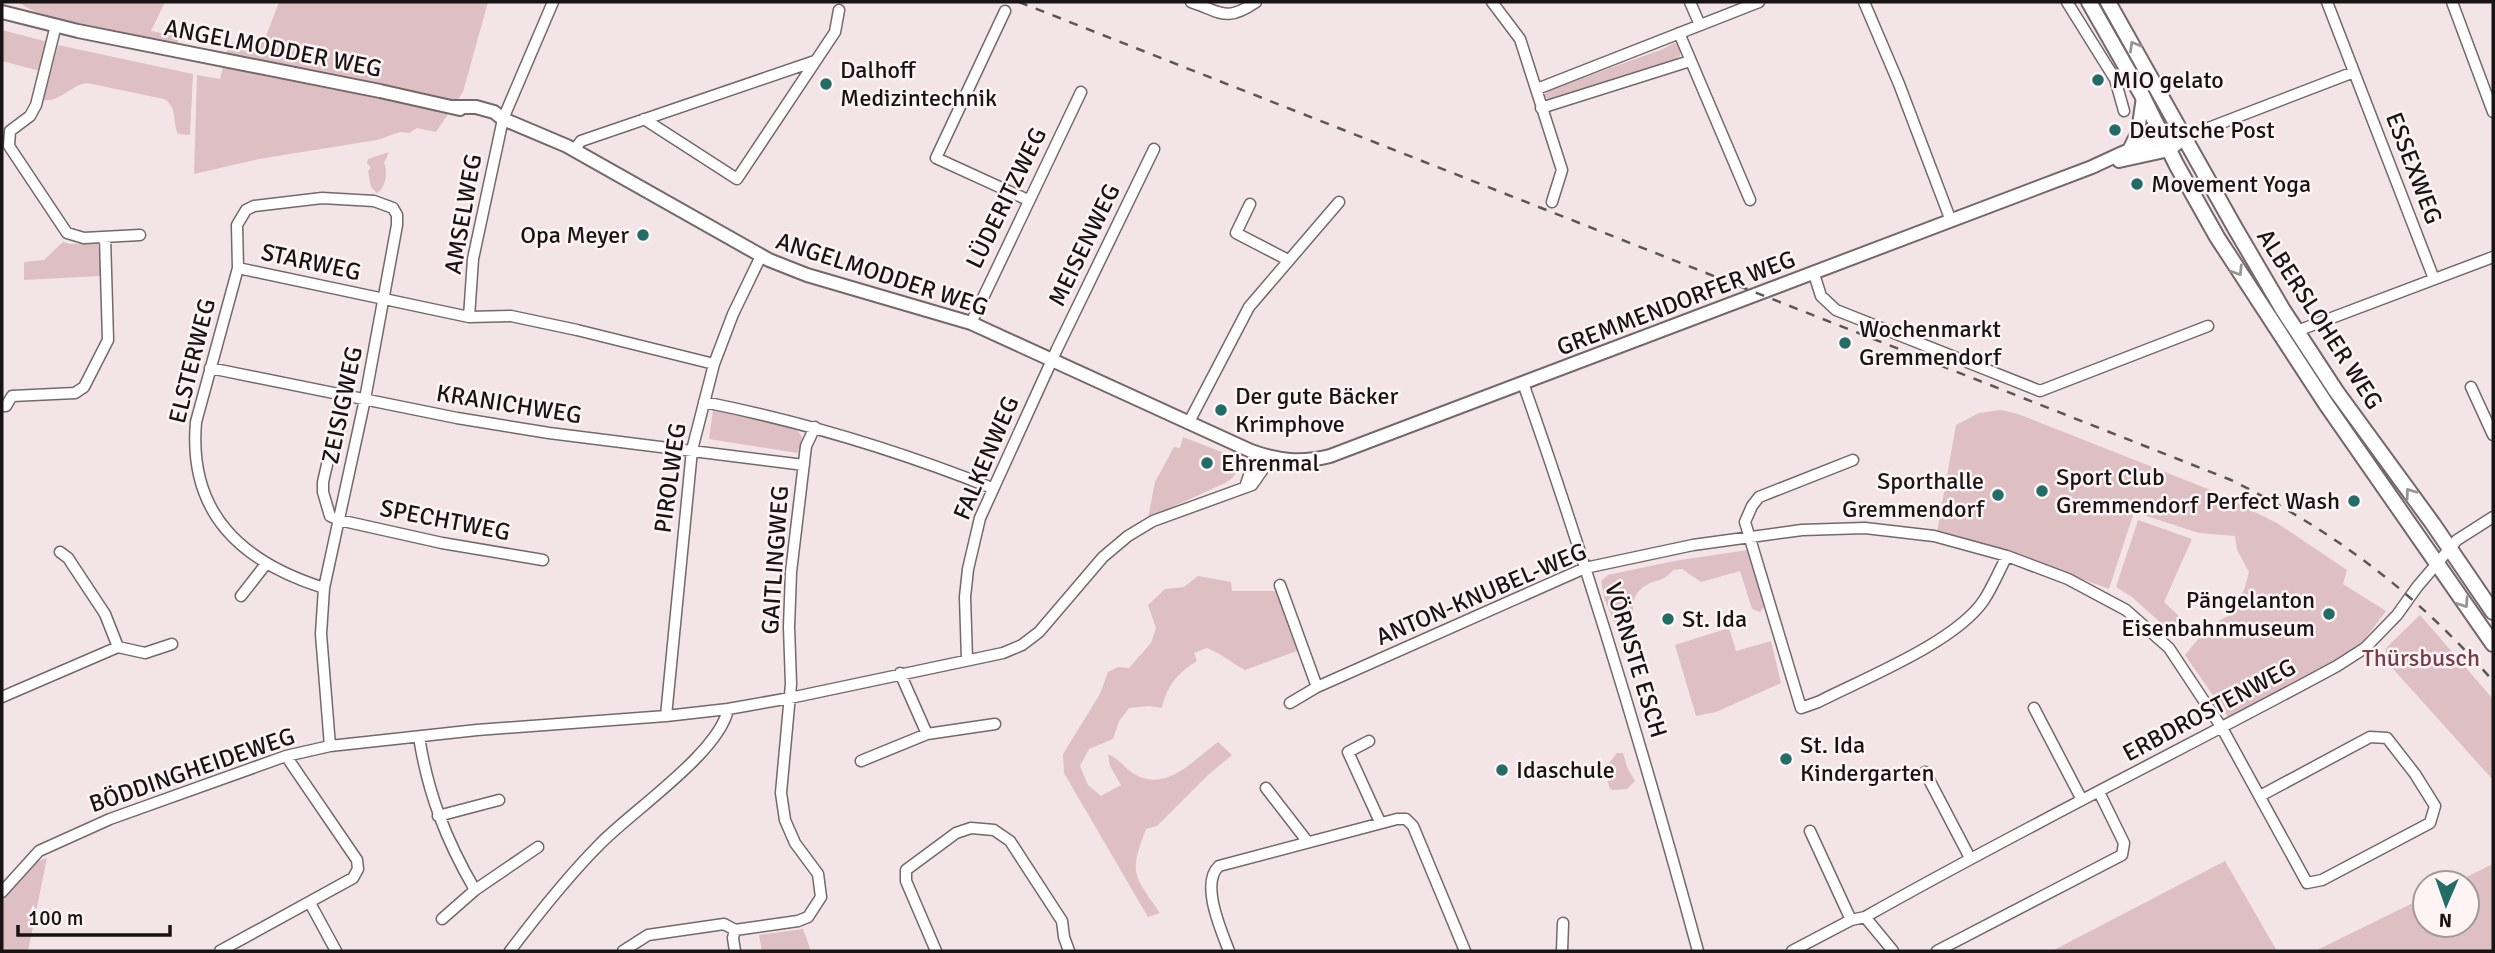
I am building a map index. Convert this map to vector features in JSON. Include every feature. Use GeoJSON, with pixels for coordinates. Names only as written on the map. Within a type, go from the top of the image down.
{"type":"FeatureCollection","features":[{"type":"Feature","properties":{"kind":"main road","name":"ALBERSLOHER WEG"},"geometry":{"type":"LineString","coordinates":[[2089,2],[2133,78],[2217,237],[2271,323],[2493,644]]}},
{"type":"Feature","properties":{"kind":"main road","name":"ALBERSLOHER WEG"},"geometry":{"type":"LineString","coordinates":[[2108,2],[2235,228],[2297,331],[2336,391],[2493,612]]}},
{"type":"Feature","properties":{"kind":"street","name":"AMSELWEG"},"geometry":{"type":"LineString","coordinates":[[469,317],[473,259],[503,119],[553,2]]}},
{"type":"Feature","properties":{"kind":"street"},"geometry":{"type":"LineString","coordinates":[[1191,2],[1229,16],[1240,13],[1256,2]]}},
{"type":"Feature","properties":{"kind":"street"},"geometry":{"type":"LineString","coordinates":[[1492,2],[1520,38],[1562,170],[1552,202]]}},
{"type":"Feature","properties":{"kind":"street"},"geometry":{"type":"LineString","coordinates":[[1690,2],[1700,25]]}},
{"type":"Feature","properties":{"kind":"street"},"geometry":{"type":"LineString","coordinates":[[1537,89],[1759,2]]}},
{"type":"Feature","properties":{"kind":"street"},"geometry":{"type":"LineString","coordinates":[[1864,2],[1899,84],[1951,221]]}},
{"type":"Feature","properties":{"kind":"street"},"geometry":{"type":"LineString","coordinates":[[2067,2],[2115,79],[2124,111]]}},
{"type":"Feature","properties":{"kind":"street","name":"ESSEXWEG"},"geometry":{"type":"LineString","coordinates":[[2327,2],[2434,279]]}},
{"type":"Feature","properties":{"kind":"street"},"geometry":{"type":"LineString","coordinates":[[2452,2],[2493,112]]}},
{"type":"Feature","properties":{"kind":"street"},"geometry":{"type":"LineString","coordinates":[[644,119],[737,179],[835,32],[839,10]]}},
{"type":"Feature","properties":{"kind":"street"},"geometry":{"type":"LineString","coordinates":[[1005,11],[936,158],[1028,200]]}},
{"type":"Feature","properties":{"kind":"street","name":"ANGELMODDER WEG"},"geometry":{"type":"LineString","coordinates":[[2,12],[454,107],[476,107],[494,112],[503,119],[574,150],[761,256],[807,275],[971,323],[1257,453]]}},
{"type":"Feature","properties":{"kind":"street"},"geometry":{"type":"LineString","coordinates":[[56,25],[36,105],[30,116],[10,131],[5,148],[67,233],[78,237],[140,235]]}},
{"type":"Feature","properties":{"kind":"street"},"geometry":{"type":"LineString","coordinates":[[1679,33],[1750,200]]}},
{"type":"Feature","properties":{"kind":"street"},"geometry":{"type":"LineString","coordinates":[[574,150],[581,141],[815,61]]}},
{"type":"Feature","properties":{"kind":"street"},"geometry":{"type":"LineString","coordinates":[[1541,108],[1690,61]]}},
{"type":"Feature","properties":{"kind":"street"},"geometry":{"type":"LineString","coordinates":[[2185,137],[2354,72]]}},
{"type":"Feature","properties":{"kind":"street"},"geometry":{"type":"LineString","coordinates":[[2115,79],[2133,78]]}},
{"type":"Feature","properties":{"kind":"street","name":"LÜDERITZWEG"},"geometry":{"type":"LineString","coordinates":[[971,323],[1081,92]]}},
{"type":"Feature","properties":{"kind":"street"},"geometry":{"type":"LineString","coordinates":[[2129,150],[2138,132],[2143,97]]}},
{"type":"Feature","properties":{"kind":"street","name":"GREMMENDORFER WEG"},"geometry":{"type":"LineString","coordinates":[[2092,167],[2185,137]]}},
{"type":"Feature","properties":{"kind":"street","name":"GREMMENDORFER WEG"},"geometry":{"type":"LineString","coordinates":[[1257,453],[1271,458],[1302,461],[1330,456],[1814,274],[2092,167],[2129,150],[2167,144]]}},
{"type":"Feature","properties":{"kind":"street","name":"MEISENWEG"},"geometry":{"type":"LineString","coordinates":[[1053,360],[1154,149]]}},
{"type":"Feature","properties":{"kind":"street","name":"STARWEG"},"geometry":{"type":"LineString","coordinates":[[386,298],[397,215],[393,208],[386,204],[322,198],[254,206],[246,210],[237,225],[237,268],[469,317],[511,316],[714,364]]}},
{"type":"Feature","properties":{"kind":"street"},"geometry":{"type":"LineString","coordinates":[[1189,422],[1249,307],[1339,202]]}},
{"type":"Feature","properties":{"kind":"street"},"geometry":{"type":"LineString","coordinates":[[1250,204],[1236,233],[1288,260]]}},
{"type":"Feature","properties":{"kind":"street"},"geometry":{"type":"LineString","coordinates":[[2,406],[6,406],[12,396],[75,393],[84,387],[108,340],[104,237]]}},
{"type":"Feature","properties":{"kind":"street","name":"PIROLWEG"},"geometry":{"type":"LineString","coordinates":[[666,716],[692,450],[714,364],[733,314],[761,256]]}},
{"type":"Feature","properties":{"kind":"street"},"geometry":{"type":"LineString","coordinates":[[2297,331],[2493,257]]}},
{"type":"Feature","properties":{"kind":"street","name":"ELSTERWEG"},"geometry":{"type":"LineString","coordinates":[[237,268],[198,412],[194,443],[202,488],[212,510],[232,538],[266,564],[324,588]]}},
{"type":"Feature","properties":{"kind":"street"},"geometry":{"type":"LineString","coordinates":[[1814,274],[1821,296],[1836,310],[2040,391],[2208,326]]}},
{"type":"Feature","properties":{"kind":"street","name":"ZEISIGWEG"},"geometry":{"type":"LineString","coordinates":[[330,746],[321,634],[324,588],[386,298]]}},
{"type":"Feature","properties":{"kind":"street","name":"FALKENWEG"},"geometry":{"type":"LineString","coordinates":[[967,659],[965,616],[968,569],[980,517],[1053,360]]}},
{"type":"Feature","properties":{"kind":"street","name":"KRANICHWEG"},"geometry":{"type":"LineString","coordinates":[[210,368],[540,432],[804,465]]}},
{"type":"Feature","properties":{"kind":"street","name":"VÖRNSTE ESCH"},"geometry":{"type":"LineString","coordinates":[[1523,383],[1585,568],[1656,797],[1698,951]]}},
{"type":"Feature","properties":{"kind":"street"},"geometry":{"type":"LineString","coordinates":[[2471,387],[2493,435]]}},
{"type":"Feature","properties":{"kind":"street","name":"ZEISIGWEG"},"geometry":{"type":"LineString","coordinates":[[339,520],[330,516],[323,492],[342,395]]}},
{"type":"Feature","properties":{"kind":"street"},"geometry":{"type":"LineString","coordinates":[[704,402],[815,427],[921,459],[992,488]]}},
{"type":"Feature","properties":{"kind":"street","name":"GAITLINGWEG"},"geometry":{"type":"LineString","coordinates":[[735,930],[798,921],[808,917],[821,897],[818,874],[795,843],[785,820],[781,793],[790,698],[791,572],[806,446],[815,427]]}},
{"type":"Feature","properties":{"kind":"street"},"geometry":{"type":"LineString","coordinates":[[1245,487],[1257,453]]}},
{"type":"Feature","properties":{"kind":"street"},"geometry":{"type":"LineString","coordinates":[[510,951],[544,906],[601,843],[692,763],[726,721],[728,709],[1003,653],[1022,645],[1039,632],[1103,557],[1128,536],[1153,521],[1252,485],[1271,458]]}},
{"type":"Feature","properties":{"kind":"street"},"geometry":{"type":"LineString","coordinates":[[1853,460],[1759,497],[1745,522],[1801,708],[1941,640],[1983,601],[2007,556]]}},
{"type":"Feature","properties":{"kind":"street","name":"ERBDROSTENWEG"},"geometry":{"type":"LineString","coordinates":[[1792,951],[1851,920],[1865,917],[1969,858],[2337,666],[2365,648],[2397,615],[2410,595],[2457,540],[2493,517]]}},
{"type":"Feature","properties":{"kind":"street","name":"SPECHTWEG"},"geometry":{"type":"LineString","coordinates":[[339,520],[442,543],[543,560]]}},
{"type":"Feature","properties":{"kind":"street","name":"ANTON-KNUBEL-WEG"},"geometry":{"type":"LineString","coordinates":[[1290,703],[1317,687],[1585,568],[1749,536],[1802,530],[1865,528],[1934,536],[2007,556],[2068,579],[2126,610],[2169,648],[2222,728],[2307,883],[2322,880],[2430,823],[2435,806],[2415,774],[2387,738],[2370,737],[2260,796]]}},
{"type":"Feature","properties":{"kind":"street"},"geometry":{"type":"LineString","coordinates":[[60,552],[68,558],[106,614],[118,647]]}},
{"type":"Feature","properties":{"kind":"street"},"geometry":{"type":"LineString","coordinates":[[241,596],[266,564]]}},
{"type":"Feature","properties":{"kind":"street"},"geometry":{"type":"LineString","coordinates":[[1280,585],[1317,687]]}},
{"type":"Feature","properties":{"kind":"street"},"geometry":{"type":"LineString","coordinates":[[2,697],[118,647],[145,653],[172,644]]}},
{"type":"Feature","properties":{"kind":"street"},"geometry":{"type":"LineString","coordinates":[[900,673],[927,734]]}},
{"type":"Feature","properties":{"kind":"street"},"geometry":{"type":"LineString","coordinates":[[2034,708],[2082,800]]}},
{"type":"Feature","properties":{"kind":"street","name":"BÖDDINGHEIDEWEG"},"geometry":{"type":"LineString","coordinates":[[2,892],[38,851],[123,814],[286,756],[330,746],[575,721],[666,716],[728,709]]}},
{"type":"Feature","properties":{"kind":"street"},"geometry":{"type":"LineString","coordinates":[[861,761],[927,734],[995,723]]}},
{"type":"Feature","properties":{"kind":"street"},"geometry":{"type":"LineString","coordinates":[[419,737],[425,776],[438,816],[454,855],[475,890]]}},
{"type":"Feature","properties":{"kind":"street"},"geometry":{"type":"LineString","coordinates":[[1368,741],[1348,752],[1380,822]]}},
{"type":"Feature","properties":{"kind":"street"},"geometry":{"type":"LineString","coordinates":[[220,951],[353,878],[358,869],[357,859],[286,756]]}},
{"type":"Feature","properties":{"kind":"street"},"geometry":{"type":"LineString","coordinates":[[1925,772],[1969,858]]}},
{"type":"Feature","properties":{"kind":"street"},"geometry":{"type":"LineString","coordinates":[[1266,788],[1307,841]]}},
{"type":"Feature","properties":{"kind":"street"},"geometry":{"type":"LineString","coordinates":[[1937,951],[2122,855],[2124,843],[2099,792]]}},
{"type":"Feature","properties":{"kind":"street"},"geometry":{"type":"LineString","coordinates":[[438,816],[499,800]]}},
{"type":"Feature","properties":{"kind":"street"},"geometry":{"type":"LineString","coordinates":[[1229,951],[1216,914],[1211,883],[1212,872],[1219,866],[1397,819],[1406,820],[1413,826],[1465,951]]}},
{"type":"Feature","properties":{"kind":"street"},"geometry":{"type":"LineString","coordinates":[[936,951],[906,881],[906,870],[956,833],[971,828],[983,828],[995,830],[1010,841],[1062,921],[1069,951]]}},
{"type":"Feature","properties":{"kind":"street"},"geometry":{"type":"LineString","coordinates":[[1810,831],[1851,920]]}},
{"type":"Feature","properties":{"kind":"street"},"geometry":{"type":"LineString","coordinates":[[442,919],[475,890],[538,847]]}},
{"type":"Feature","properties":{"kind":"street"},"geometry":{"type":"LineString","coordinates":[[310,903],[336,951]]}},
{"type":"Feature","properties":{"kind":"street"},"geometry":{"type":"LineString","coordinates":[[1865,917],[1893,951]]}},
{"type":"Feature","properties":{"kind":"street"},"geometry":{"type":"LineString","coordinates":[[1562,951],[1563,923]]}},
{"type":"Feature","properties":{"kind":"street"},"geometry":{"type":"LineString","coordinates":[[623,951],[648,935],[723,924],[735,930],[735,951]]}},
{"type":"Feature","properties":{"kind":"green space"},"geometry":{"type":"Polygon","coordinates":[[[19,2],[165,2],[151,31],[178,36],[178,44],[69,22],[47,16],[19,2]]]}},
{"type":"Feature","properties":{"kind":"green space"},"geometry":{"type":"Polygon","coordinates":[[[279,2],[488,2],[463,92],[436,132],[417,128],[409,133],[400,132],[377,140],[259,159],[194,174],[197,75],[220,79],[229,43],[264,42],[279,2]]]}},
{"type":"Feature","properties":{"kind":"green space"},"geometry":{"type":"Polygon","coordinates":[[[2,30],[48,42],[40,71],[2,61],[2,30]]]}},
{"type":"Feature","properties":{"kind":"green space"},"geometry":{"type":"Polygon","coordinates":[[[1674,43],[1680,46],[1680,56],[1673,61],[1550,100],[1544,96],[1547,91],[1674,43]]]}},
{"type":"Feature","properties":{"kind":"green space"},"geometry":{"type":"Polygon","coordinates":[[[58,45],[193,74],[190,135],[178,134],[173,110],[164,99],[87,83],[54,99],[43,100],[58,45]]]}},
{"type":"Feature","properties":{"kind":"green space"},"geometry":{"type":"Polygon","coordinates":[[[389,152],[384,163],[384,183],[377,193],[371,187],[368,159],[389,152]]]}},
{"type":"Feature","properties":{"kind":"green space"},"geometry":{"type":"Polygon","coordinates":[[[63,242],[98,242],[101,276],[24,280],[24,262],[44,260],[63,242]]]}},
{"type":"Feature","properties":{"kind":"green space"},"geometry":{"type":"Polygon","coordinates":[[[713,410],[762,417],[787,424],[802,437],[798,453],[709,439],[713,410]]]}},
{"type":"Feature","properties":{"kind":"green space"},"geometry":{"type":"Polygon","coordinates":[[[2001,410],[2018,414],[2208,489],[2277,523],[2347,570],[2343,584],[2386,611],[2364,640],[2349,653],[2228,717],[2185,655],[2209,626],[2228,616],[2244,590],[2249,572],[2237,550],[2235,536],[2199,533],[2134,512],[2109,589],[2009,552],[1937,532],[1956,425],[1979,413],[2001,410]]]}},
{"type":"Feature","properties":{"kind":"green space"},"geometry":{"type":"Polygon","coordinates":[[[1183,437],[1232,456],[1237,464],[1237,471],[1225,483],[1148,518],[1155,482],[1174,447],[1180,448],[1183,437]]]}},
{"type":"Feature","properties":{"kind":"green space"},"geometry":{"type":"Polygon","coordinates":[[[2138,520],[2192,539],[2164,602],[2184,621],[2172,633],[2132,597],[2116,587],[2138,520]]]}},
{"type":"Feature","properties":{"kind":"green space"},"geometry":{"type":"Polygon","coordinates":[[[1748,550],[1764,607],[1760,612],[1752,609],[1740,571],[1701,582],[1682,569],[1673,570],[1665,577],[1645,586],[1635,597],[1633,612],[1639,642],[1625,649],[1605,600],[1601,581],[1608,575],[1674,561],[1748,550]]]}},
{"type":"Feature","properties":{"kind":"green space"},"geometry":{"type":"Polygon","coordinates":[[[1198,576],[1231,582],[1232,591],[1276,591],[1297,651],[1245,670],[1207,648],[1194,653],[1197,661],[1174,680],[1162,708],[1129,708],[1119,721],[1113,739],[1089,749],[1080,766],[1088,785],[1101,796],[1121,785],[1110,766],[1108,754],[1136,775],[1151,780],[1162,779],[1182,770],[1218,742],[1232,755],[1157,826],[1146,829],[1137,856],[1136,873],[1160,913],[1148,917],[1064,773],[1063,754],[1100,694],[1108,672],[1118,667],[1129,668],[1151,643],[1156,628],[1148,605],[1165,589],[1184,587],[1198,576]]]}},
{"type":"Feature","properties":{"kind":"green space","name":"Thürsbusch"},"geometry":{"type":"Polygon","coordinates":[[[2420,615],[2493,699],[2493,780],[2386,661],[2386,648],[2420,615]]]}},
{"type":"Feature","properties":{"kind":"green space"},"geometry":{"type":"Polygon","coordinates":[[[1729,628],[1736,651],[1771,641],[1781,683],[1716,712],[1696,716],[1675,645],[1729,628]]]}},
{"type":"Feature","properties":{"kind":"green space"},"geometry":{"type":"Polygon","coordinates":[[[1617,753],[1623,753],[1635,781],[1627,789],[1612,790],[1609,787],[1605,768],[1617,753]]]}},
{"type":"Feature","properties":{"kind":"green space"},"geometry":{"type":"Polygon","coordinates":[[[47,858],[28,951],[2,951],[2,898],[38,861],[47,858]]]}},
{"type":"Feature","properties":{"kind":"green space"},"geometry":{"type":"Polygon","coordinates":[[[2225,861],[2277,951],[2052,951],[2225,861]]]}},
{"type":"Feature","properties":{"kind":"green space"},"geometry":{"type":"Polygon","coordinates":[[[2493,864],[2493,951],[2315,951],[2411,904],[2411,939],[2481,939],[2481,870],[2493,864]]]}},
{"type":"Feature","properties":{"kind":"green space"},"geometry":{"type":"Polygon","coordinates":[[[803,929],[811,951],[762,951],[759,935],[803,929]]]}},
{"type":"Feature","properties":{"kind":"railway"},"geometry":{"type":"LineString","coordinates":[[1019,2],[2231,480],[2305,521],[2372,567],[2435,620],[2493,681]]}},
{"type":"Feature","properties":{"kind":"place","name":"MIO gelato"},"geometry":{"type":"Point","coordinates":[2098,80]}},
{"type":"Feature","properties":{"kind":"place","name":"Dalhoff Medizintechnik"},"geometry":{"type":"Point","coordinates":[826,84]}},
{"type":"Feature","properties":{"kind":"place","name":"Deutsche Post"},"geometry":{"type":"Point","coordinates":[2115,130]}},
{"type":"Feature","properties":{"kind":"place","name":"Movement Yoga"},"geometry":{"type":"Point","coordinates":[2137,184]}},
{"type":"Feature","properties":{"kind":"place","name":"Opa Meyer"},"geometry":{"type":"Point","coordinates":[643,235]}},
{"type":"Feature","properties":{"kind":"place","name":"Wochenmarkt Gremmendorf"},"geometry":{"type":"Point","coordinates":[1845,343]}},
{"type":"Feature","properties":{"kind":"place","name":"Der gute Bäcker Krimphove"},"geometry":{"type":"Point","coordinates":[1221,410]}},
{"type":"Feature","properties":{"kind":"place","name":"Ehrenmal"},"geometry":{"type":"Point","coordinates":[1207,463]}},
{"type":"Feature","properties":{"kind":"place","name":"Sport Club Gremmendorf"},"geometry":{"type":"Point","coordinates":[2042,491]}},
{"type":"Feature","properties":{"kind":"place","name":"Sporthalle Gremmendorf"},"geometry":{"type":"Point","coordinates":[1998,495]}},
{"type":"Feature","properties":{"kind":"place","name":"Perfect Wash"},"geometry":{"type":"Point","coordinates":[2354,501]}},
{"type":"Feature","properties":{"kind":"place","name":"Pängelanton Eisenbahnmuseum"},"geometry":{"type":"Point","coordinates":[2329,614]}},
{"type":"Feature","properties":{"kind":"place","name":"St. Ida"},"geometry":{"type":"Point","coordinates":[1668,619]}},
{"type":"Feature","properties":{"kind":"place","name":"St. Ida Kindergarten"},"geometry":{"type":"Point","coordinates":[1786,759]}},
{"type":"Feature","properties":{"kind":"place","name":"Idaschule"},"geometry":{"type":"Point","coordinates":[1502,770]}}]}
